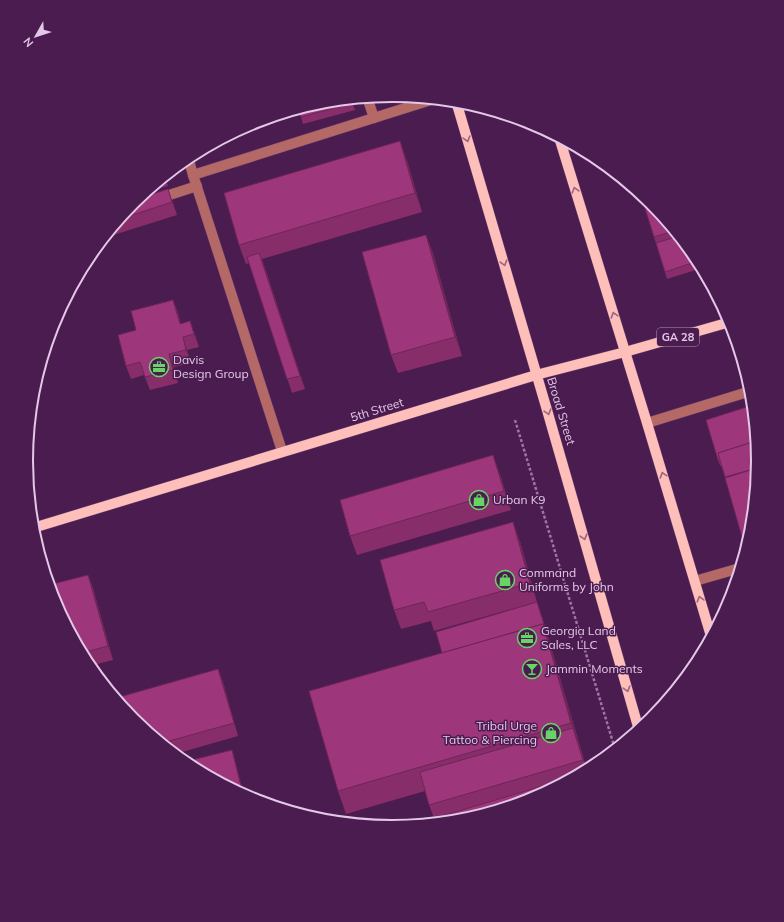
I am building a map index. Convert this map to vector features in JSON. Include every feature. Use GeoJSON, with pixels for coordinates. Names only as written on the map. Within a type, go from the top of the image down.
{"type":"FeatureCollection","features":[{"type":"Feature","properties":{"kind":"main road","name":"Broad Street"},"geometry":{"type":"LineString","coordinates":[[458,108],[637,723]]}},
{"type":"Feature","properties":{"kind":"main road"},"geometry":{"type":"LineString","coordinates":[[561,144],[648,424],[709,629]]}},
{"type":"Feature","properties":{"kind":"main road","name":"5th Street"},"geometry":{"type":"LineString","coordinates":[[39,526],[536,375],[625,352],[724,324]]}},
{"type":"Feature","properties":{"kind":"lane"},"geometry":{"type":"LineString","coordinates":[[369,103],[374,118]]}},
{"type":"Feature","properties":{"kind":"lane"},"geometry":{"type":"LineString","coordinates":[[193,174],[420,103]]}},
{"type":"Feature","properties":{"kind":"lane"},"geometry":{"type":"LineString","coordinates":[[190,165],[282,451]]}},
{"type":"Feature","properties":{"kind":"lane"},"geometry":{"type":"LineString","coordinates":[[149,201],[197,186]]}},
{"type":"Feature","properties":{"kind":"lane"},"geometry":{"type":"LineString","coordinates":[[648,424],[744,393]]}},
{"type":"Feature","properties":{"kind":"lane"},"geometry":{"type":"LineString","coordinates":[[695,582],[734,570]]}},
{"type":"Feature","properties":{"kind":"path"},"geometry":{"type":"LineString","coordinates":[[515,420],[613,744]]}},
{"type":"Feature","properties":{"kind":"building"},"geometry":{"type":"Polygon","coordinates":[[[344,105],[301,117],[300,114],[344,105]]]}},
{"type":"Feature","properties":{"kind":"building"},"geometry":{"type":"Polygon","coordinates":[[[400,141],[415,193],[239,245],[224,193],[400,141]]]}},
{"type":"Feature","properties":{"kind":"building"},"geometry":{"type":"Polygon","coordinates":[[[168,189],[172,202],[130,216],[138,207],[151,194],[168,189]]]}},
{"type":"Feature","properties":{"kind":"building"},"geometry":{"type":"Polygon","coordinates":[[[644,205],[669,232],[654,237],[644,205]]]}},
{"type":"Feature","properties":{"kind":"building"},"geometry":{"type":"Polygon","coordinates":[[[426,235],[455,337],[391,355],[362,252],[426,235]]]}},
{"type":"Feature","properties":{"kind":"building"},"geometry":{"type":"Polygon","coordinates":[[[673,238],[691,263],[665,272],[656,243],[673,238]]]}},
{"type":"Feature","properties":{"kind":"building"},"geometry":{"type":"Polygon","coordinates":[[[259,253],[300,376],[287,379],[247,257],[259,253]]]}},
{"type":"Feature","properties":{"kind":"building"},"geometry":{"type":"Polygon","coordinates":[[[173,300],[180,324],[190,321],[194,334],[183,337],[186,350],[169,354],[173,370],[145,377],[140,362],[126,366],[118,335],[136,330],[131,311],[173,300]]]}},
{"type":"Feature","properties":{"kind":"building"},"geometry":{"type":"Polygon","coordinates":[[[747,407],[750,443],[718,453],[720,459],[718,460],[706,420],[747,407]]]}},
{"type":"Feature","properties":{"kind":"building"},"geometry":{"type":"Polygon","coordinates":[[[750,443],[751,470],[725,477],[718,453],[750,443]]]}},
{"type":"Feature","properties":{"kind":"building"},"geometry":{"type":"Polygon","coordinates":[[[493,455],[504,491],[350,536],[340,500],[493,455]]]}},
{"type":"Feature","properties":{"kind":"building"},"geometry":{"type":"Polygon","coordinates":[[[751,470],[748,508],[743,537],[742,537],[725,478],[751,470]]]}},
{"type":"Feature","properties":{"kind":"building"},"geometry":{"type":"Polygon","coordinates":[[[513,522],[530,583],[428,612],[424,602],[394,610],[380,560],[513,522]]]}},
{"type":"Feature","properties":{"kind":"building"},"geometry":{"type":"Polygon","coordinates":[[[88,575],[108,646],[88,651],[70,620],[55,584],[88,575]]]}},
{"type":"Feature","properties":{"kind":"building"},"geometry":{"type":"Polygon","coordinates":[[[537,602],[547,634],[543,624],[442,653],[436,632],[537,602]]]}},
{"type":"Feature","properties":{"kind":"building"},"geometry":{"type":"Polygon","coordinates":[[[543,624],[571,723],[338,791],[309,691],[543,624]]]}},
{"type":"Feature","properties":{"kind":"building"},"geometry":{"type":"Polygon","coordinates":[[[218,669],[234,723],[168,741],[138,715],[121,697],[218,669]]]}},
{"type":"Feature","properties":{"kind":"building"},"geometry":{"type":"Polygon","coordinates":[[[573,728],[583,760],[429,805],[420,772],[573,728]]]}},
{"type":"Feature","properties":{"kind":"building"},"geometry":{"type":"Polygon","coordinates":[[[232,750],[241,787],[212,772],[194,760],[232,750]]]}},
{"type":"Feature","properties":{"kind":"building"},"geometry":{"type":"Polygon","coordinates":[[[548,785],[529,793],[485,808],[438,817],[548,785]]]}},
{"type":"Feature","properties":{"kind":"place","name":"Davis Design Group"},"geometry":{"type":"Point","coordinates":[159,367]}},
{"type":"Feature","properties":{"kind":"place","name":"Urban K9"},"geometry":{"type":"Point","coordinates":[479,500]}},
{"type":"Feature","properties":{"kind":"place","name":"Command Uniforms by John"},"geometry":{"type":"Point","coordinates":[505,580]}},
{"type":"Feature","properties":{"kind":"place","name":"Georgia Land Sales, LLC"},"geometry":{"type":"Point","coordinates":[527,638]}},
{"type":"Feature","properties":{"kind":"place","name":"Jammin Moments"},"geometry":{"type":"Point","coordinates":[532,669]}},
{"type":"Feature","properties":{"kind":"place","name":"Tribal Urge Tattoo & Piercing"},"geometry":{"type":"Point","coordinates":[551,733]}}]}
